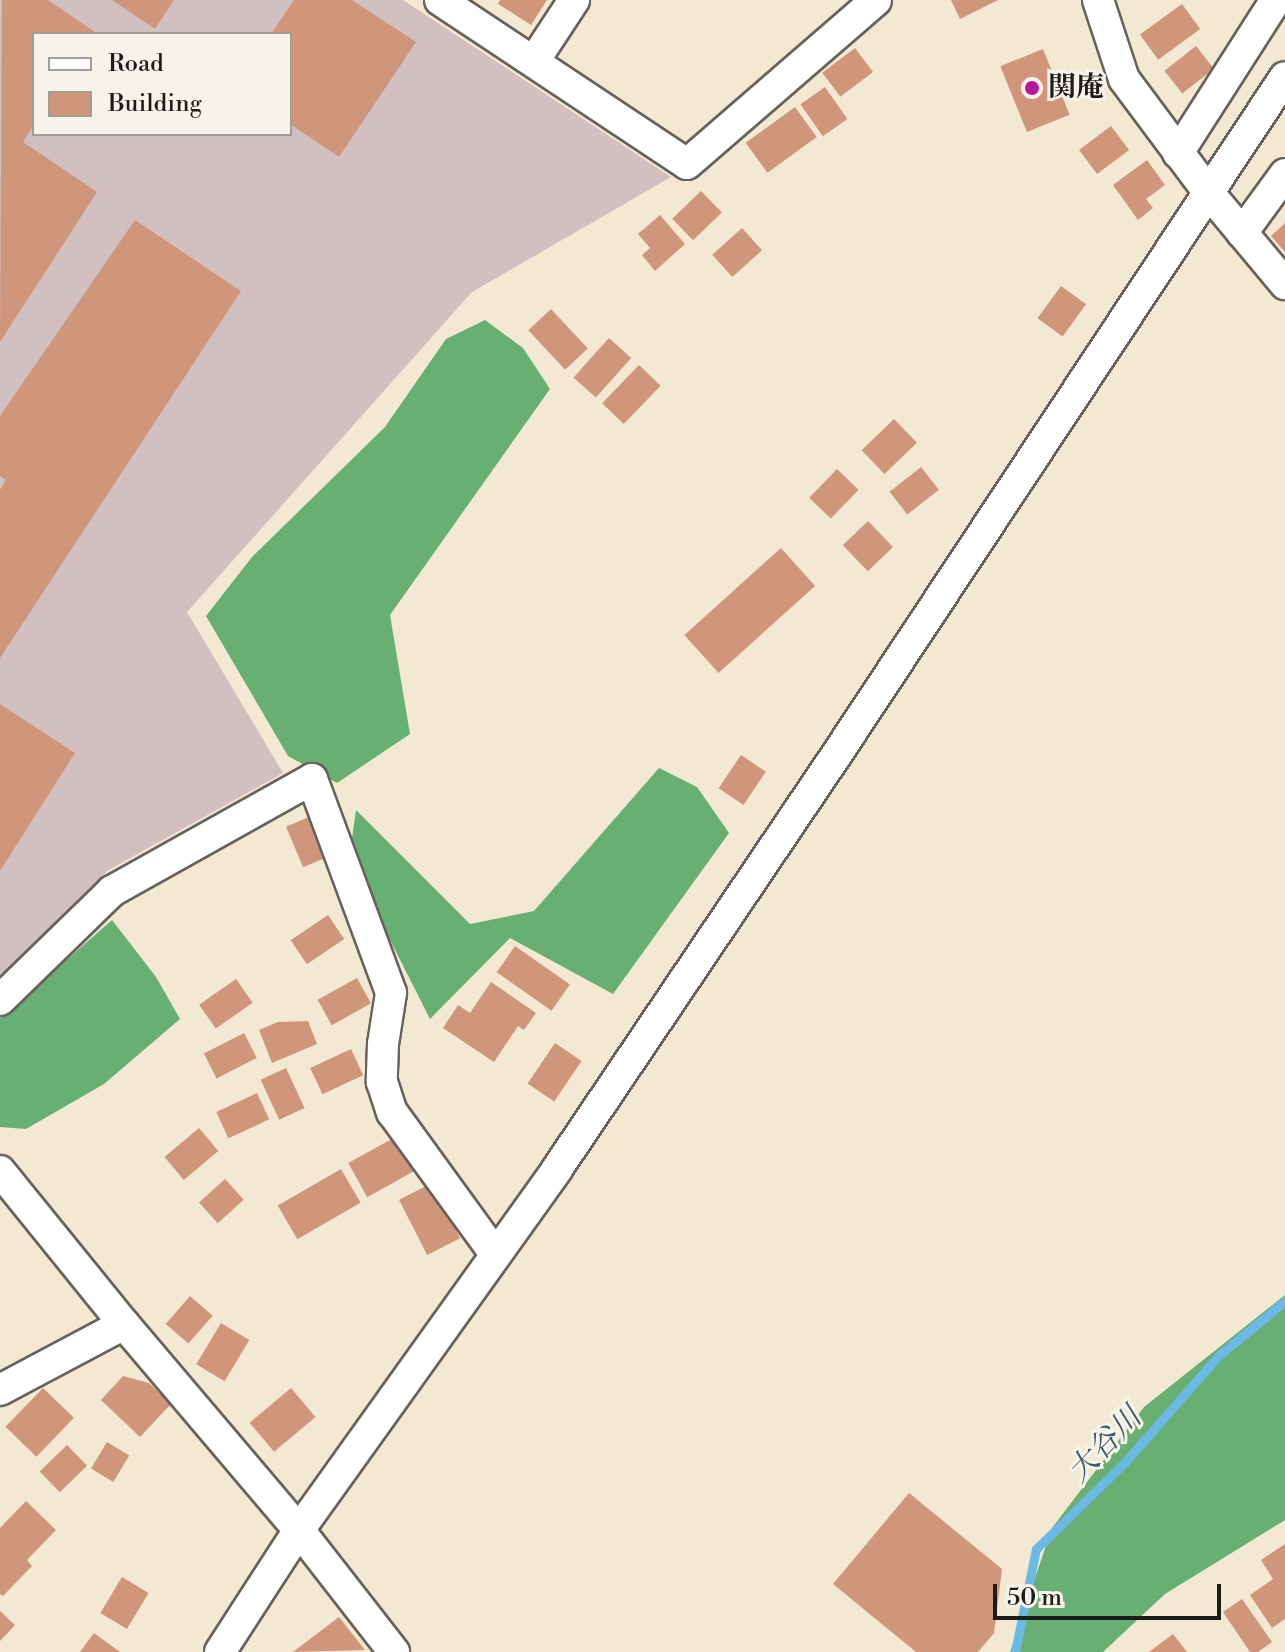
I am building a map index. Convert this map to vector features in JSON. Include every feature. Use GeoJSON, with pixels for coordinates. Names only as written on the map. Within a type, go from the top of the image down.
{"type":"FeatureCollection","features":[{"type":"Feature","properties":{"kind":"street"},"geometry":{"type":"LineString","coordinates":[[440,0],[687,164],[876,0]]}},
{"type":"Feature","properties":{"kind":"street"},"geometry":{"type":"LineString","coordinates":[[534,61],[574,0]]}},
{"type":"Feature","properties":{"kind":"street"},"geometry":{"type":"LineString","coordinates":[[1098,0],[1124,79],[1209,193],[1285,284]]}},
{"type":"Feature","properties":{"kind":"street"},"geometry":{"type":"LineString","coordinates":[[1178,153],[1276,0]]}},
{"type":"Feature","properties":{"kind":"street"},"geometry":{"type":"LineString","coordinates":[[220,1652],[299,1530],[495,1254],[829,766],[1285,77]]}},
{"type":"Feature","properties":{"kind":"street"},"geometry":{"type":"LineString","coordinates":[[1242,233],[1285,174]]}},
{"type":"Feature","properties":{"kind":"street"},"geometry":{"type":"LineString","coordinates":[[0,1000],[112,891],[312,779],[391,993],[383,1044],[382,1082],[392,1112],[495,1254]]}},
{"type":"Feature","properties":{"kind":"street"},"geometry":{"type":"LineString","coordinates":[[0,1171],[124,1324],[299,1530],[394,1652]]}},
{"type":"Feature","properties":{"kind":"street"},"geometry":{"type":"LineString","coordinates":[[0,1390],[124,1324]]}},
{"type":"Feature","properties":{"kind":"shaded area"},"geometry":{"type":"Polygon","coordinates":[[[0,0],[403,0],[671,177],[472,292],[187,612],[283,773],[107,871],[0,976],[0,0]]]}},
{"type":"Feature","properties":{"kind":"green space"},"geometry":{"type":"Polygon","coordinates":[[[485,320],[523,348],[550,389],[390,615],[410,734],[337,783],[288,756],[206,616],[252,557],[385,427],[446,339],[485,320]]]}},
{"type":"Feature","properties":{"kind":"green space"},"geometry":{"type":"Polygon","coordinates":[[[659,768],[697,787],[729,833],[613,994],[510,938],[430,1019],[383,926],[351,845],[356,810],[470,924],[534,911],[659,768]]]}},
{"type":"Feature","properties":{"kind":"green space"},"geometry":{"type":"Polygon","coordinates":[[[112,920],[156,977],[180,1019],[104,1084],[26,1129],[0,1127],[0,1018],[112,920]]]}},
{"type":"Feature","properties":{"kind":"green space"},"geometry":{"type":"Polygon","coordinates":[[[1285,1295],[1285,1520],[1165,1594],[1103,1652],[1010,1652],[1052,1528],[1144,1407],[1285,1295]]]}},
{"type":"Feature","properties":{"kind":"building"},"geometry":{"type":"Polygon","coordinates":[[[2,0],[48,0],[95,32],[32,32],[32,128],[23,142],[97,192],[0,342],[2,0]]]}},
{"type":"Feature","properties":{"kind":"building"},"geometry":{"type":"Polygon","coordinates":[[[112,0],[174,0],[155,29],[112,0]]]}},
{"type":"Feature","properties":{"kind":"building"},"geometry":{"type":"Polygon","coordinates":[[[294,0],[352,0],[416,42],[339,157],[292,125],[292,32],[272,32],[294,0]]]}},
{"type":"Feature","properties":{"kind":"building"},"geometry":{"type":"Polygon","coordinates":[[[500,0],[547,0],[531,25],[498,4],[500,0]]]}},
{"type":"Feature","properties":{"kind":"building"},"geometry":{"type":"Polygon","coordinates":[[[951,0],[998,0],[960,19],[951,0]]]}},
{"type":"Feature","properties":{"kind":"building"},"geometry":{"type":"Polygon","coordinates":[[[1182,4],[1200,29],[1158,60],[1140,35],[1182,4]]]}},
{"type":"Feature","properties":{"kind":"building"},"geometry":{"type":"Polygon","coordinates":[[[1196,46],[1214,69],[1182,93],[1164,71],[1196,46]]]}},
{"type":"Feature","properties":{"kind":"building"},"geometry":{"type":"Polygon","coordinates":[[[855,48],[873,72],[840,97],[822,73],[855,48]]]}},
{"type":"Feature","properties":{"kind":"building"},"geometry":{"type":"Polygon","coordinates":[[[1043,49],[1070,115],[1027,132],[1000,66],[1043,49]]]}},
{"type":"Feature","properties":{"kind":"building"},"geometry":{"type":"Polygon","coordinates":[[[825,87],[847,119],[823,136],[800,104],[825,87]]]}},
{"type":"Feature","properties":{"kind":"building"},"geometry":{"type":"Polygon","coordinates":[[[795,107],[817,137],[767,173],[746,143],[795,107]]]}},
{"type":"Feature","properties":{"kind":"building"},"geometry":{"type":"Polygon","coordinates":[[[1111,126],[1129,150],[1097,174],[1079,150],[1111,126]]]}},
{"type":"Feature","properties":{"kind":"building"},"geometry":{"type":"Polygon","coordinates":[[[1147,160],[1165,185],[1146,199],[1153,208],[1138,220],[1113,185],[1147,160]]]}},
{"type":"Feature","properties":{"kind":"building"},"geometry":{"type":"Polygon","coordinates":[[[701,191],[722,213],[693,240],[672,219],[701,191]]]}},
{"type":"Feature","properties":{"kind":"building"},"geometry":{"type":"Polygon","coordinates":[[[660,215],[685,244],[655,271],[642,255],[650,248],[638,234],[660,215]]]}},
{"type":"Feature","properties":{"kind":"building"},"geometry":{"type":"Polygon","coordinates":[[[135,220],[241,291],[0,658],[0,490],[6,480],[0,476],[0,416],[135,220]]]}},
{"type":"Feature","properties":{"kind":"building"},"geometry":{"type":"Polygon","coordinates":[[[1285,223],[1285,252],[1271,236],[1285,223]]]}},
{"type":"Feature","properties":{"kind":"building"},"geometry":{"type":"Polygon","coordinates":[[[742,228],[762,250],[732,277],[712,255],[742,228]]]}},
{"type":"Feature","properties":{"kind":"building"},"geometry":{"type":"Polygon","coordinates":[[[1061,286],[1086,304],[1063,337],[1037,318],[1061,286]]]}},
{"type":"Feature","properties":{"kind":"building"},"geometry":{"type":"Polygon","coordinates":[[[551,309],[588,348],[565,370],[528,330],[551,309]]]}},
{"type":"Feature","properties":{"kind":"building"},"geometry":{"type":"Polygon","coordinates":[[[609,338],[631,358],[596,397],[574,377],[609,338]]]}},
{"type":"Feature","properties":{"kind":"building"},"geometry":{"type":"Polygon","coordinates":[[[639,365],[661,386],[624,424],[602,403],[639,365]]]}},
{"type":"Feature","properties":{"kind":"building"},"geometry":{"type":"Polygon","coordinates":[[[894,419],[917,443],[885,474],[862,450],[894,419]]]}},
{"type":"Feature","properties":{"kind":"building"},"geometry":{"type":"Polygon","coordinates":[[[921,467],[939,490],[907,514],[889,492],[921,467]]]}},
{"type":"Feature","properties":{"kind":"building"},"geometry":{"type":"Polygon","coordinates":[[[837,469],[859,490],[831,519],[809,498],[837,469]]]}},
{"type":"Feature","properties":{"kind":"building"},"geometry":{"type":"Polygon","coordinates":[[[868,521],[893,547],[868,571],[843,545],[868,521]]]}},
{"type":"Feature","properties":{"kind":"building"},"geometry":{"type":"Polygon","coordinates":[[[781,548],[815,586],[719,673],[684,635],[781,548]]]}},
{"type":"Feature","properties":{"kind":"building"},"geometry":{"type":"Polygon","coordinates":[[[0,704],[75,753],[0,871],[0,704]]]}},
{"type":"Feature","properties":{"kind":"building"},"geometry":{"type":"Polygon","coordinates":[[[741,755],[766,772],[744,805],[719,788],[741,755]]]}},
{"type":"Feature","properties":{"kind":"building"},"geometry":{"type":"Polygon","coordinates":[[[309,817],[326,858],[303,867],[286,827],[309,817]]]}},
{"type":"Feature","properties":{"kind":"building"},"geometry":{"type":"Polygon","coordinates":[[[328,915],[344,939],[307,964],[291,940],[328,915]]]}},
{"type":"Feature","properties":{"kind":"building"},"geometry":{"type":"Polygon","coordinates":[[[515,946],[570,984],[552,1011],[497,972],[515,946]]]}},
{"type":"Feature","properties":{"kind":"building"},"geometry":{"type":"Polygon","coordinates":[[[357,978],[371,1003],[332,1025],[318,1000],[357,978]]]}},
{"type":"Feature","properties":{"kind":"building"},"geometry":{"type":"Polygon","coordinates":[[[236,979],[253,1003],[216,1029],[199,1005],[236,979]]]}},
{"type":"Feature","properties":{"kind":"building"},"geometry":{"type":"Polygon","coordinates":[[[491,982],[536,1013],[524,1030],[518,1026],[494,1062],[443,1028],[458,1005],[470,1013],[491,982]]]}},
{"type":"Feature","properties":{"kind":"building"},"geometry":{"type":"Polygon","coordinates":[[[308,1021],[317,1044],[272,1063],[259,1030],[278,1022],[308,1021]]]}},
{"type":"Feature","properties":{"kind":"building"},"geometry":{"type":"Polygon","coordinates":[[[244,1033],[257,1058],[217,1078],[204,1053],[244,1033]]]}},
{"type":"Feature","properties":{"kind":"building"},"geometry":{"type":"Polygon","coordinates":[[[555,1043],[582,1061],[554,1102],[528,1084],[555,1043]]]}},
{"type":"Feature","properties":{"kind":"building"},"geometry":{"type":"Polygon","coordinates":[[[351,1049],[363,1075],[322,1094],[310,1068],[351,1049]]]}},
{"type":"Feature","properties":{"kind":"building"},"geometry":{"type":"Polygon","coordinates":[[[286,1068],[305,1108],[279,1120],[261,1080],[286,1068]]]}},
{"type":"Feature","properties":{"kind":"building"},"geometry":{"type":"Polygon","coordinates":[[[257,1093],[269,1119],[228,1138],[216,1112],[257,1093]]]}},
{"type":"Feature","properties":{"kind":"building"},"geometry":{"type":"Polygon","coordinates":[[[199,1128],[218,1151],[184,1180],[165,1157],[199,1128]]]}},
{"type":"Feature","properties":{"kind":"building"},"geometry":{"type":"Polygon","coordinates":[[[399,1135],[418,1169],[367,1197],[348,1163],[399,1135]]]}},
{"type":"Feature","properties":{"kind":"building"},"geometry":{"type":"Polygon","coordinates":[[[341,1169],[360,1203],[297,1239],[278,1206],[341,1169]]]}},
{"type":"Feature","properties":{"kind":"building"},"geometry":{"type":"Polygon","coordinates":[[[225,1179],[244,1200],[218,1223],[199,1202],[225,1179]]]}},
{"type":"Feature","properties":{"kind":"building"},"geometry":{"type":"Polygon","coordinates":[[[432,1183],[460,1238],[427,1255],[399,1200],[432,1183]]]}},
{"type":"Feature","properties":{"kind":"building"},"geometry":{"type":"Polygon","coordinates":[[[190,1296],[213,1316],[188,1344],[166,1324],[190,1296]]]}},
{"type":"Feature","properties":{"kind":"building"},"geometry":{"type":"Polygon","coordinates":[[[221,1323],[249,1340],[225,1381],[196,1364],[221,1323]]]}},
{"type":"Feature","properties":{"kind":"building"},"geometry":{"type":"Polygon","coordinates":[[[123,1376],[149,1383],[171,1404],[140,1437],[101,1400],[123,1376]]]}},
{"type":"Feature","properties":{"kind":"building"},"geometry":{"type":"Polygon","coordinates":[[[43,1388],[74,1418],[36,1457],[5,1427],[43,1388]]]}},
{"type":"Feature","properties":{"kind":"building"},"geometry":{"type":"Polygon","coordinates":[[[291,1388],[315,1417],[274,1452],[250,1423],[291,1388]]]}},
{"type":"Feature","properties":{"kind":"building"},"geometry":{"type":"Polygon","coordinates":[[[107,1442],[129,1455],[113,1482],[91,1469],[107,1442]]]}},
{"type":"Feature","properties":{"kind":"building"},"geometry":{"type":"Polygon","coordinates":[[[67,1445],[87,1466],[60,1492],[40,1471],[67,1445]]]}},
{"type":"Feature","properties":{"kind":"building"},"geometry":{"type":"Polygon","coordinates":[[[909,1493],[1002,1569],[994,1633],[978,1652],[916,1652],[833,1584],[909,1493]]]}},
{"type":"Feature","properties":{"kind":"building"},"geometry":{"type":"Polygon","coordinates":[[[26,1501],[56,1530],[27,1560],[32,1566],[3,1596],[0,1594],[0,1528],[26,1501]]]}},
{"type":"Feature","properties":{"kind":"building"},"geometry":{"type":"Polygon","coordinates":[[[1285,1544],[1285,1619],[1272,1628],[1250,1595],[1273,1579],[1261,1560],[1285,1544]]]}},
{"type":"Feature","properties":{"kind":"building"},"geometry":{"type":"Polygon","coordinates":[[[122,1577],[149,1593],[127,1629],[100,1613],[122,1577]]]}},
{"type":"Feature","properties":{"kind":"building"},"geometry":{"type":"Polygon","coordinates":[[[1242,1599],[1272,1642],[1258,1652],[1250,1652],[1223,1612],[1242,1599]]]}},
{"type":"Feature","properties":{"kind":"building"},"geometry":{"type":"Polygon","coordinates":[[[0,1611],[15,1625],[0,1641],[0,1611]]]}},
{"type":"Feature","properties":{"kind":"building"},"geometry":{"type":"Polygon","coordinates":[[[339,1617],[365,1650],[293,1652],[339,1617]]]}},
{"type":"Feature","properties":{"kind":"building"},"geometry":{"type":"Polygon","coordinates":[[[94,1633],[120,1652],[80,1652],[94,1633]]]}},
{"type":"Feature","properties":{"kind":"building"},"geometry":{"type":"Polygon","coordinates":[[[1173,1634],[1187,1652],[1149,1652],[1173,1634]]]}},
{"type":"Feature","properties":{"kind":"waterway","name":"大谷川"},"geometry":{"type":"LineString","coordinates":[[1015,1652],[1036,1549],[1125,1462],[1218,1356],[1285,1301]]}},
{"type":"Feature","properties":{"kind":"place","name":"関庵"},"geometry":{"type":"Point","coordinates":[1032,88]}}]}
